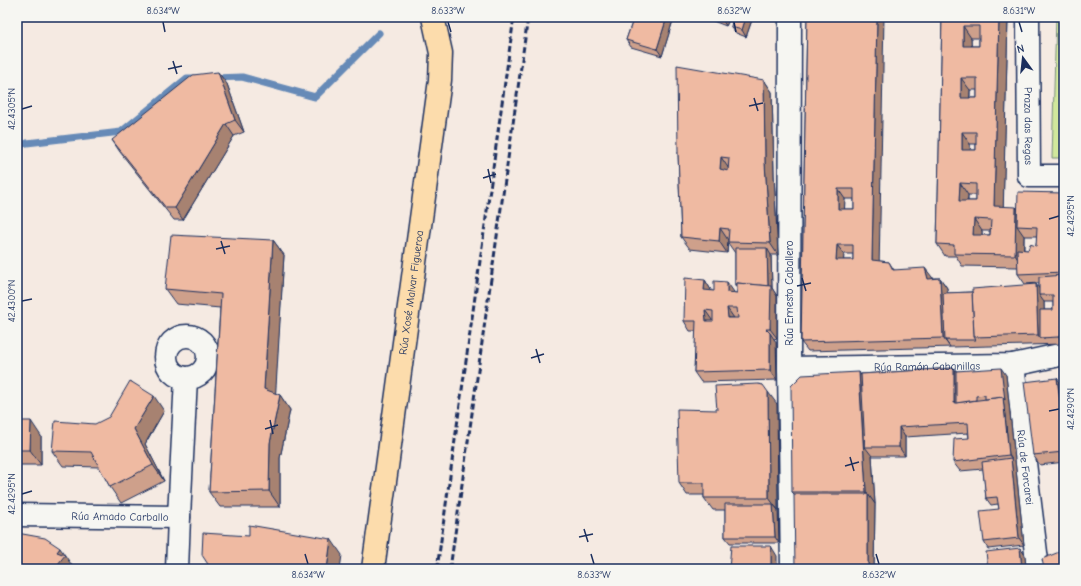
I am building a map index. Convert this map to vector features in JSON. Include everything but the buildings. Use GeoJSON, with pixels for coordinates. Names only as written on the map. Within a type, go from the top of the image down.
{"type":"FeatureCollection","features":[{"type":"Feature","properties":{"kind":"main road","name":"Rúa Xosé Malvar Figueroa"},"geometry":{"type":"LineString","coordinates":[[373,569],[440,80],[441,53],[433,17]]}},
{"type":"Feature","properties":{"kind":"street","name":"Rúa Ernesto Caballero"},"geometry":{"type":"LineString","coordinates":[[790,17],[789,368],[792,569]]}},
{"type":"Feature","properties":{"kind":"street","name":"Praza das Regas"},"geometry":{"type":"LineString","coordinates":[[1028,17],[1029,176],[1064,176]]}},
{"type":"Feature","properties":{"kind":"street","name":"Rúa Ramón Cabanillas"},"geometry":{"type":"LineString","coordinates":[[789,368],[1012,364],[1064,354]]}},
{"type":"Feature","properties":{"kind":"street","name":"Rúa de Forcarei"},"geometry":{"type":"LineString","coordinates":[[1012,364],[1038,569]]}},
{"type":"Feature","properties":{"kind":"street","name":"Rúa Amado Carballo"},"geometry":{"type":"LineString","coordinates":[[17,515],[179,517],[186,378]]}},
{"type":"Feature","properties":{"kind":"street"},"geometry":{"type":"LineString","coordinates":[[177,569],[179,517]]}},
{"type":"Feature","properties":{"kind":"green space"},"geometry":{"type":"Polygon","coordinates":[[[1056,17],[1064,17],[1064,158],[1052,158],[1056,17]]]}},
{"type":"Feature","properties":{"kind":"waterway"},"geometry":{"type":"LineString","coordinates":[[213,78],[242,77],[315,97],[379,33]]}},
{"type":"Feature","properties":{"kind":"waterway"},"geometry":{"type":"LineString","coordinates":[[17,146],[27,143],[121,132],[187,78],[199,78]]}},
{"type":"Feature","properties":{"kind":"railway"},"geometry":{"type":"LineString","coordinates":[[437,569],[514,17]]}},
{"type":"Feature","properties":{"kind":"railway"},"geometry":{"type":"LineString","coordinates":[[450,569],[528,17]]}}]}
